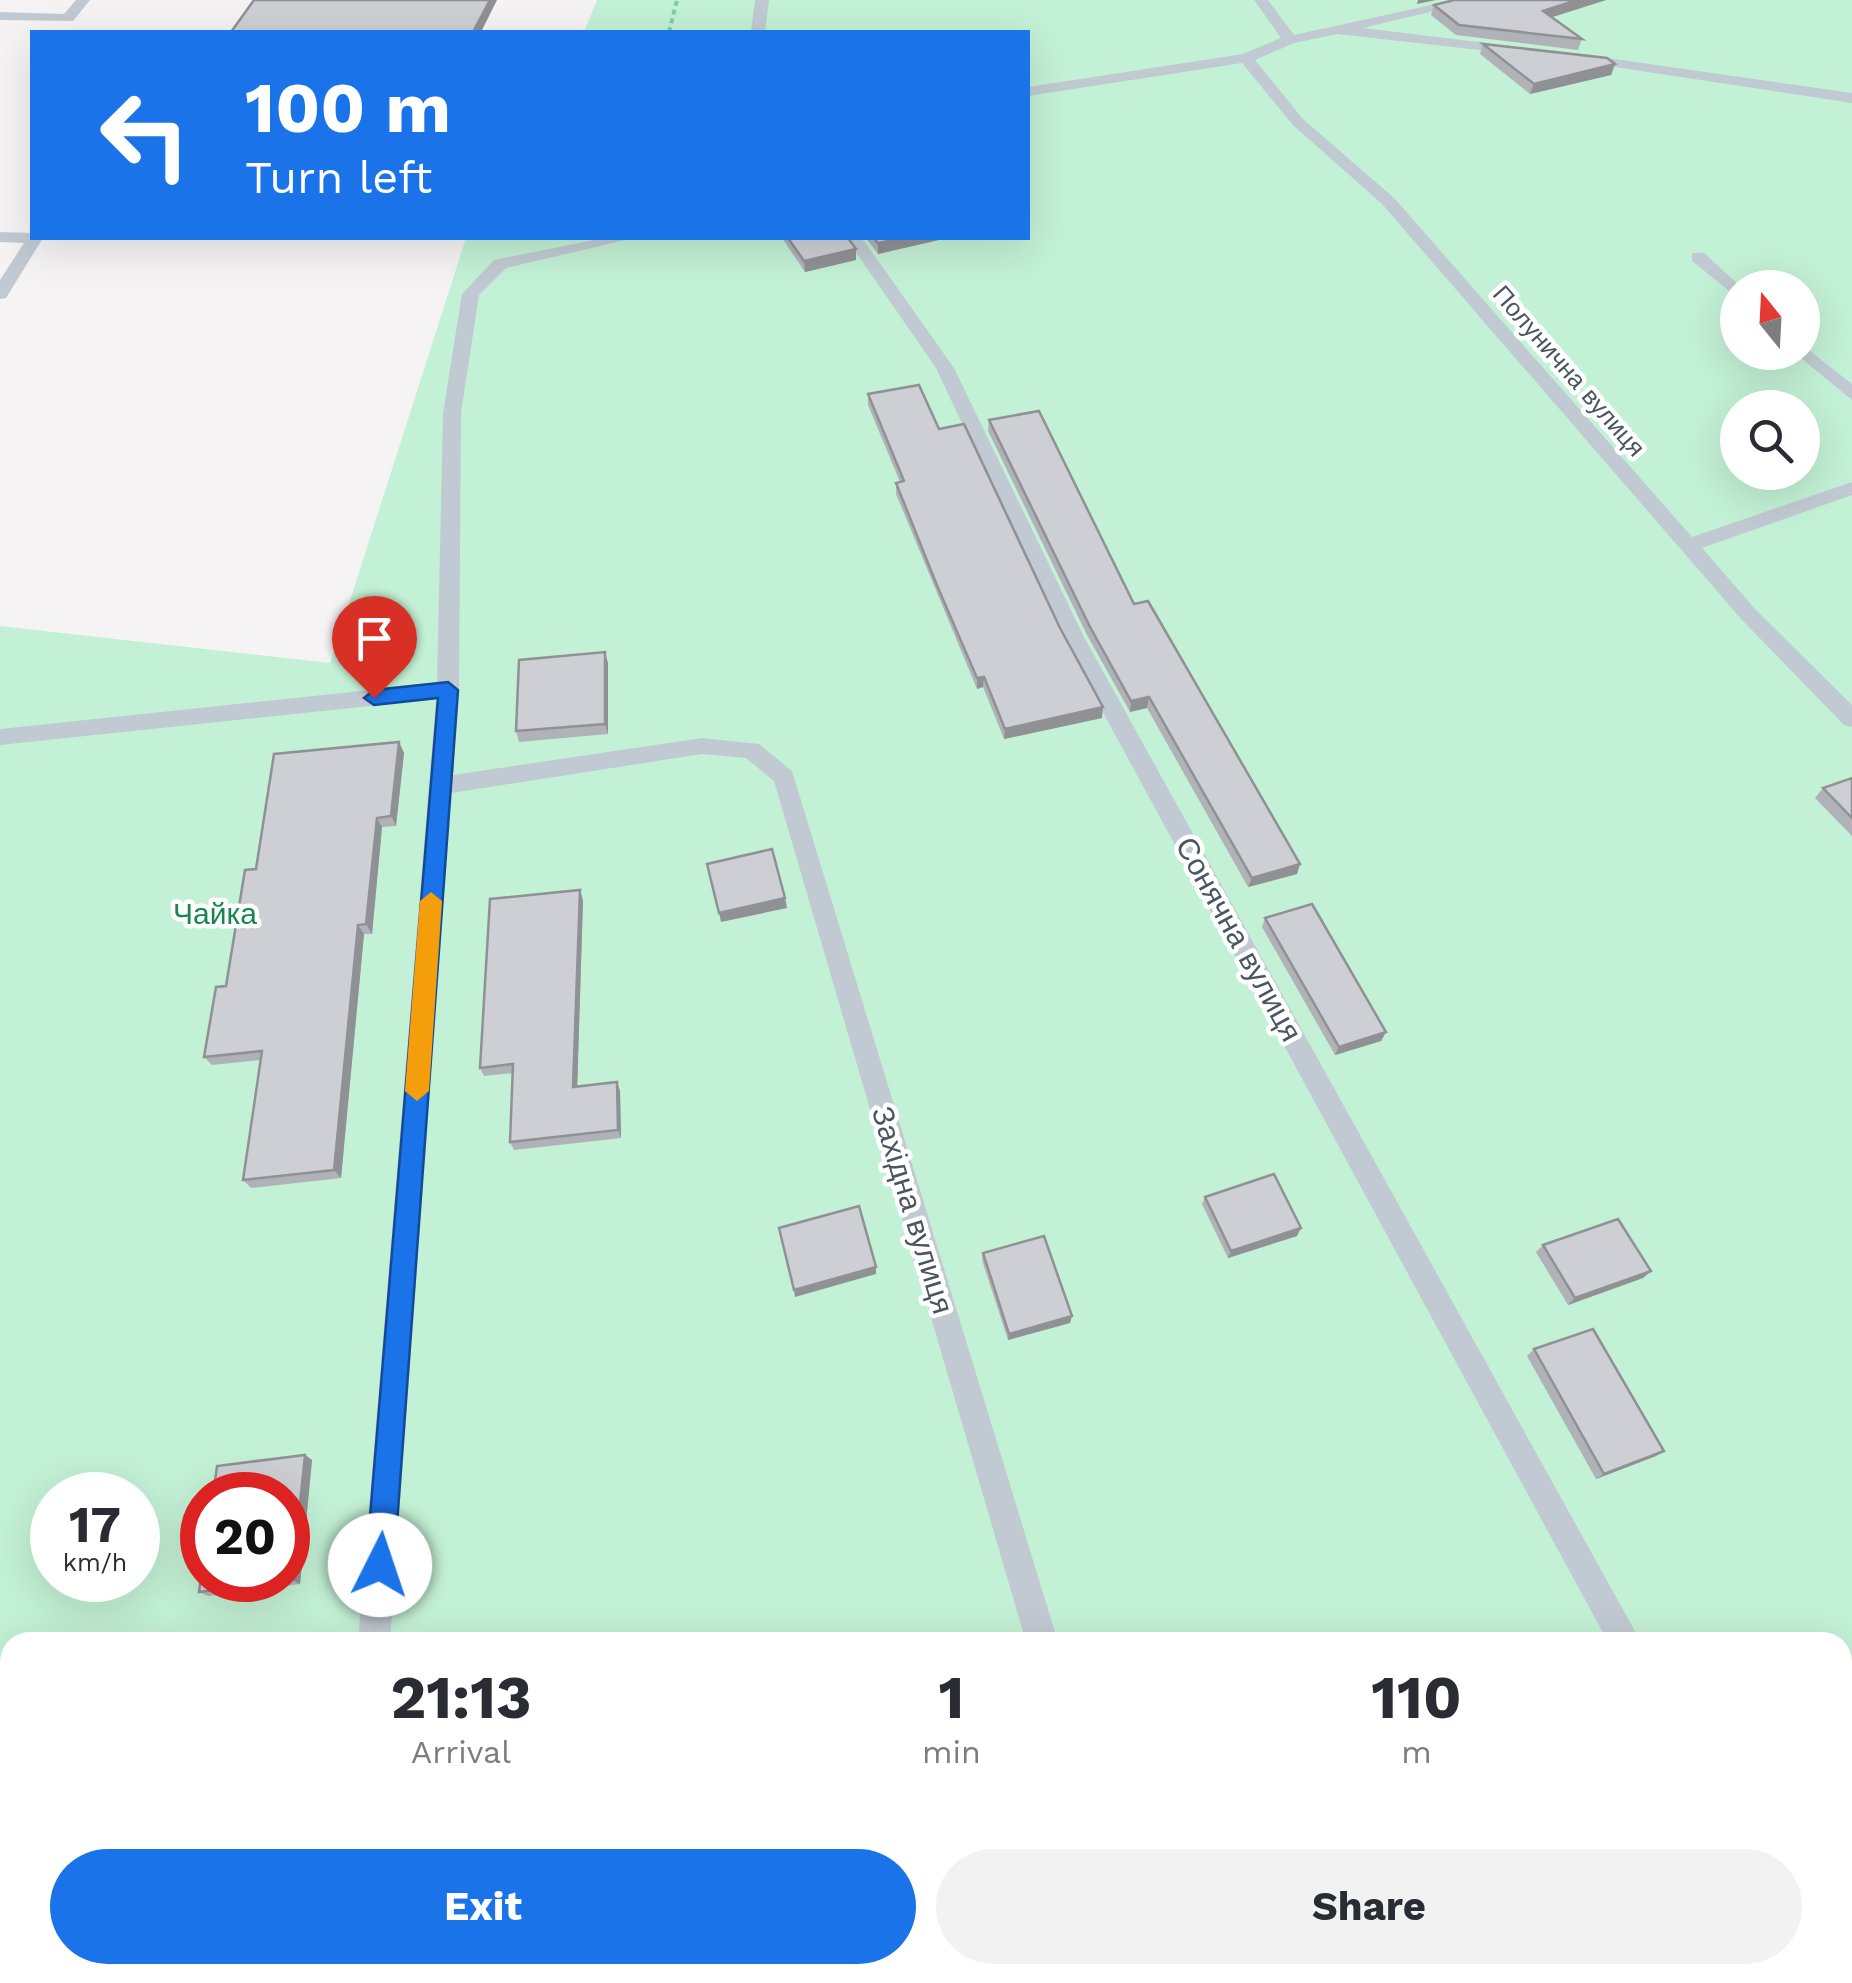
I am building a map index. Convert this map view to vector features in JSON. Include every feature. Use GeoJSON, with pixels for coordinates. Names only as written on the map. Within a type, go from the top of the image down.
{"type":"FeatureCollection","features":[{"type":"Feature","properties":{"kind":"lane"},"geometry":{"type":"LineString","coordinates":[[0,16],[68,18],[82,0]]}},
{"type":"Feature","properties":{"kind":"lane"},"geometry":{"type":"LineString","coordinates":[[758,30],[762,0]]}},
{"type":"Feature","properties":{"kind":"lane"},"geometry":{"type":"LineString","coordinates":[[1261,0],[1290,40]]}},
{"type":"Feature","properties":{"kind":"lane"},"geometry":{"type":"LineString","coordinates":[[1030,92],[1246,58],[1290,40],[1473,0]]}},
{"type":"Feature","properties":{"kind":"lane"},"geometry":{"type":"LineString","coordinates":[[1338,30],[1542,53]]}},
{"type":"Feature","properties":{"kind":"lane"},"geometry":{"type":"LineString","coordinates":[[1560,56],[1852,98]]}},
{"type":"Feature","properties":{"kind":"lane","name":"Полунична вулиця"},"geometry":{"type":"LineString","coordinates":[[1246,58],[1298,122],[1388,201],[1749,615],[1852,719]]}},
{"type":"Feature","properties":{"kind":"lane"},"geometry":{"type":"LineString","coordinates":[[0,236],[30,238]]}},
{"type":"Feature","properties":{"kind":"lane"},"geometry":{"type":"LineString","coordinates":[[0,294],[34,240]]}},
{"type":"Feature","properties":{"kind":"lane"},"geometry":{"type":"LineString","coordinates":[[375,1632],[448,690],[452,413],[471,294],[500,264],[616,240]]}},
{"type":"Feature","properties":{"kind":"lane","name":"Сонячна вулиця"},"geometry":{"type":"LineString","coordinates":[[855,240],[945,368],[1073,637],[1620,1632]]}},
{"type":"Feature","properties":{"kind":"lane"},"geometry":{"type":"LineString","coordinates":[[1698,258],[1720,277]]}},
{"type":"Feature","properties":{"kind":"lane"},"geometry":{"type":"LineString","coordinates":[[1820,366],[1852,394]]}},
{"type":"Feature","properties":{"kind":"lane"},"geometry":{"type":"LineString","coordinates":[[1688,546],[1852,488]]}},
{"type":"Feature","properties":{"kind":"lane"},"geometry":{"type":"LineString","coordinates":[[0,737],[448,690]]}},
{"type":"Feature","properties":{"kind":"lane","name":"Західна вулиця"},"geometry":{"type":"LineString","coordinates":[[440,786],[702,746],[751,750],[784,777],[1039,1632]]}},
{"type":"Feature","properties":{"kind":"path"},"geometry":{"type":"LineString","coordinates":[[670,30],[677,0]]}},
{"type":"Feature","properties":{"kind":"green space","name":"Чайка"},"geometry":{"type":"Polygon","coordinates":[[[597,0],[1852,0],[1852,1632],[377,1632],[425,985],[375,1632],[0,1632],[0,626],[330,663],[465,240],[1030,240],[1030,30],[585,30],[597,0]]]}},
{"type":"Feature","properties":{"kind":"building"},"geometry":{"type":"Polygon","coordinates":[[[254,0],[490,0],[474,30],[232,30],[254,0]]]}},
{"type":"Feature","properties":{"kind":"building"},"geometry":{"type":"Polygon","coordinates":[[[1454,0],[1577,0],[1543,11],[1582,39],[1459,25],[1434,5],[1454,0]]]}},
{"type":"Feature","properties":{"kind":"building"},"geometry":{"type":"Polygon","coordinates":[[[1483,44],[1607,58],[1615,64],[1534,84],[1483,44]]]}},
{"type":"Feature","properties":{"kind":"building"},"geometry":{"type":"Polygon","coordinates":[[[789,240],[849,240],[856,249],[804,261],[789,240]]]}},
{"type":"Feature","properties":{"kind":"building"},"geometry":{"type":"Polygon","coordinates":[[[919,385],[939,429],[964,424],[1060,628],[1103,707],[1005,729],[984,677],[977,678],[936,583],[896,483],[904,481],[868,394],[919,385]]]}},
{"type":"Feature","properties":{"kind":"building"},"geometry":{"type":"Polygon","coordinates":[[[1039,411],[1134,604],[1148,601],[1300,864],[1252,878],[1149,697],[1131,701],[1089,625],[989,420],[1039,411]]]}},
{"type":"Feature","properties":{"kind":"building"},"geometry":{"type":"Polygon","coordinates":[[[605,652],[605,724],[516,731],[519,660],[605,652]]]}},
{"type":"Feature","properties":{"kind":"building"},"geometry":{"type":"Polygon","coordinates":[[[399,742],[391,816],[377,818],[366,924],[358,925],[334,1170],[243,1180],[262,1051],[204,1057],[216,987],[226,986],[245,870],[256,869],[274,754],[399,742]]]}},
{"type":"Feature","properties":{"kind":"building"},"geometry":{"type":"Polygon","coordinates":[[[1852,778],[1852,818],[1823,788],[1852,778]]]}},
{"type":"Feature","properties":{"kind":"building"},"geometry":{"type":"Polygon","coordinates":[[[772,849],[785,898],[719,913],[707,864],[772,849]]]}},
{"type":"Feature","properties":{"kind":"building"},"geometry":{"type":"Polygon","coordinates":[[[580,890],[573,1087],[617,1082],[618,1130],[510,1142],[513,1064],[480,1068],[490,899],[580,890]]]}},
{"type":"Feature","properties":{"kind":"building"},"geometry":{"type":"Polygon","coordinates":[[[1312,904],[1386,1032],[1339,1047],[1265,918],[1312,904]]]}},
{"type":"Feature","properties":{"kind":"building"},"geometry":{"type":"Polygon","coordinates":[[[1274,1174],[1301,1228],[1231,1251],[1205,1197],[1274,1174]]]}},
{"type":"Feature","properties":{"kind":"building"},"geometry":{"type":"Polygon","coordinates":[[[859,1206],[876,1267],[794,1290],[779,1228],[859,1206]]]}},
{"type":"Feature","properties":{"kind":"building"},"geometry":{"type":"Polygon","coordinates":[[[1618,1219],[1651,1271],[1575,1298],[1543,1245],[1618,1219]]]}},
{"type":"Feature","properties":{"kind":"building"},"geometry":{"type":"Polygon","coordinates":[[[1044,1236],[1072,1316],[1009,1334],[983,1253],[1044,1236]]]}},
{"type":"Feature","properties":{"kind":"building"},"geometry":{"type":"Polygon","coordinates":[[[1593,1329],[1664,1451],[1604,1474],[1534,1349],[1593,1329]]]}},
{"type":"Feature","properties":{"kind":"building"},"geometry":{"type":"Polygon","coordinates":[[[305,1455],[303,1472],[216,1472],[217,1466],[305,1455]]]}},
{"type":"Feature","properties":{"kind":"slow traffic"},"geometry":{"type":"LineString","coordinates":[[417,1091],[431,901]]}},
{"type":"Feature","properties":{"kind":"route"},"geometry":{"type":"LineString","coordinates":[[374,698],[448,690],[380,1565]]}}]}
